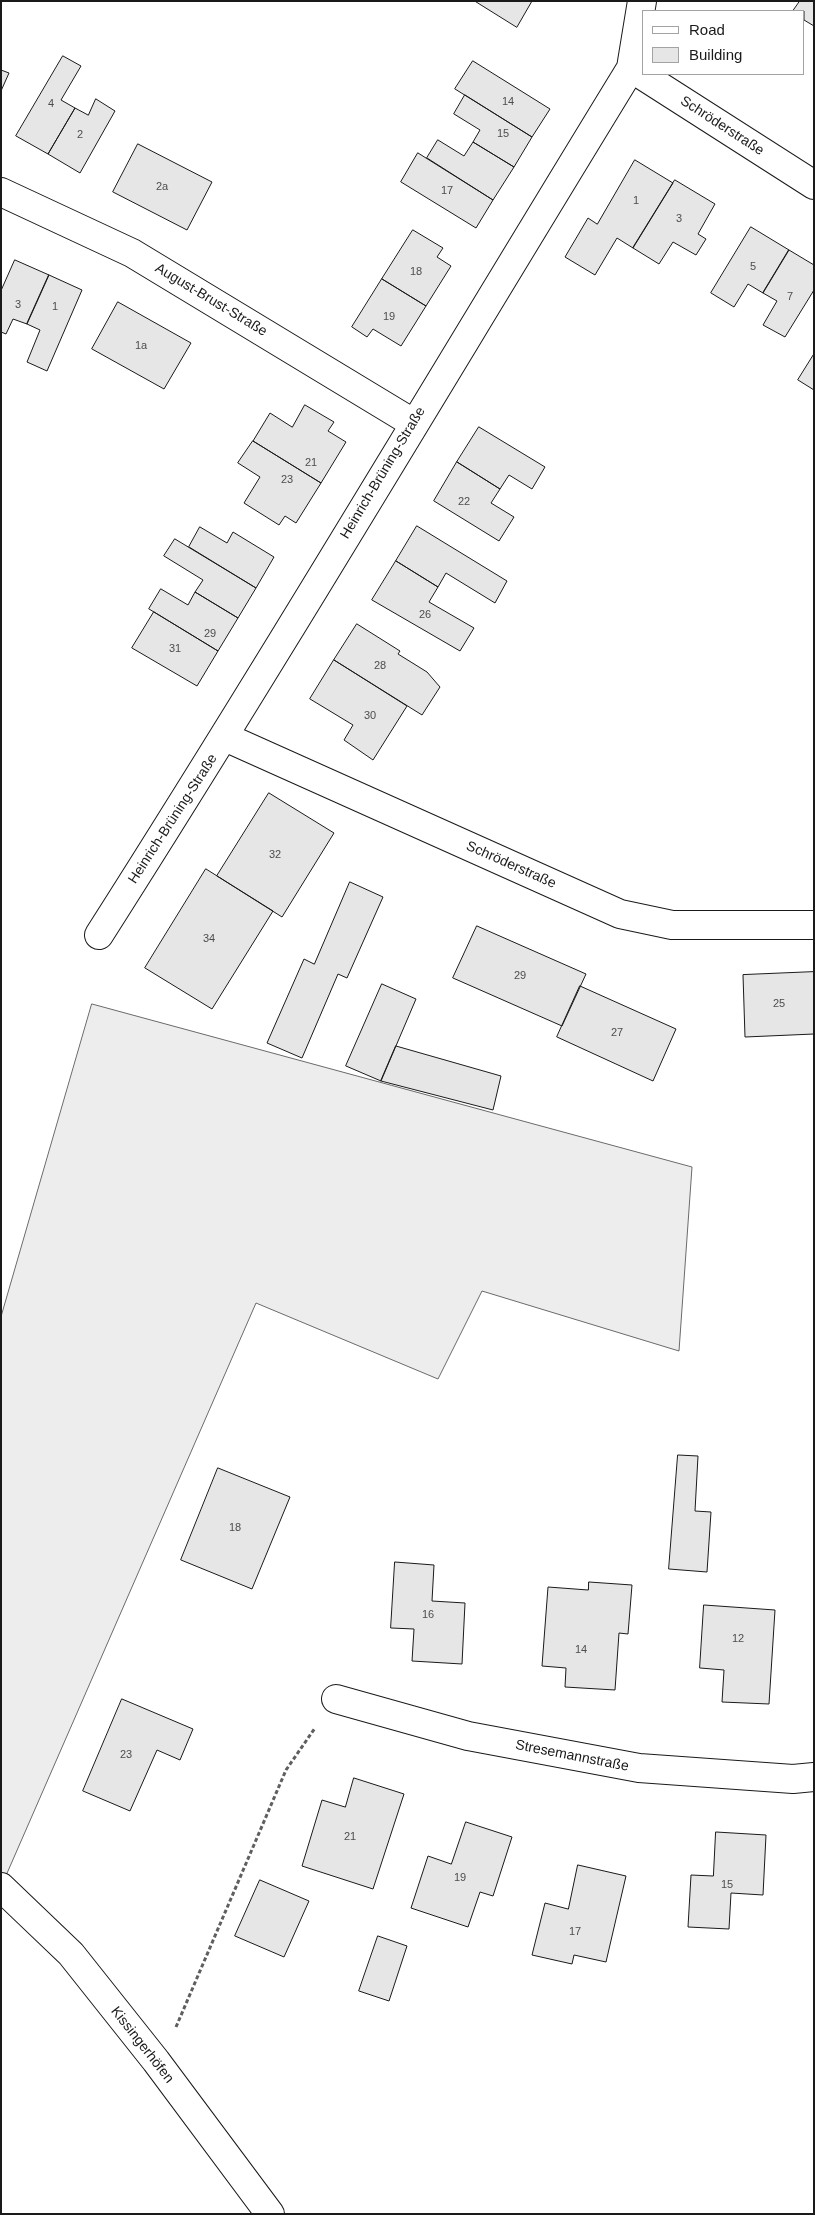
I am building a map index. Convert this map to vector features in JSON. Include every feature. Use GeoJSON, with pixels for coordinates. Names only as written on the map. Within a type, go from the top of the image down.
{"type":"FeatureCollection","features":[{"type":"Feature","properties":{"kind":"street","name":"Heinrich-Brüning-Straße"},"geometry":{"type":"LineString","coordinates":[[99,935],[225,737],[413,423],[631,68],[642,1]]}},
{"type":"Feature","properties":{"kind":"street","name":"Schröderstraße"},"geometry":{"type":"LineString","coordinates":[[631,68],[814,185]]}},
{"type":"Feature","properties":{"kind":"street","name":"August-Brust-Straße"},"geometry":{"type":"LineString","coordinates":[[1,192],[132,253],[413,423]]}},
{"type":"Feature","properties":{"kind":"street","name":"Schröderstraße"},"geometry":{"type":"LineString","coordinates":[[225,737],[620,914],[672,925],[814,925]]}},
{"type":"Feature","properties":{"kind":"street","name":"Stresemannstraße"},"geometry":{"type":"LineString","coordinates":[[336,1699],[468,1736],[639,1768],[793,1778],[814,1777]]}},
{"type":"Feature","properties":{"kind":"street","name":"Kissingerhöfen"},"geometry":{"type":"LineString","coordinates":[[1,1887],[71,1954],[156,2062],[270,2214]]}},
{"type":"Feature","properties":{"kind":"path"},"geometry":{"type":"LineString","coordinates":[[156,2062],[173,2034],[286,1770],[336,1699]]}},
{"type":"Feature","properties":{"kind":"shaded area"},"geometry":{"type":"Polygon","coordinates":[[[92,1004],[692,1167],[679,1351],[482,1291],[438,1379],[256,1303],[1,1887],[1,1317],[92,1004]]]}},
{"type":"Feature","properties":{"kind":"building"},"geometry":{"type":"Polygon","coordinates":[[[475,1],[532,1],[517,27],[475,1]]]}},
{"type":"Feature","properties":{"kind":"building"},"geometry":{"type":"Polygon","coordinates":[[[800,1],[814,1],[814,26],[805,21],[805,10],[794,10],[800,1]]]}},
{"type":"Feature","properties":{"kind":"building"},"geometry":{"type":"Polygon","coordinates":[[[63,56],[81,66],[61,100],[75,108],[48,154],[16,136],[63,56]]]}},
{"type":"Feature","properties":{"kind":"building"},"geometry":{"type":"Polygon","coordinates":[[[473,61],[550,109],[532,137],[455,89],[473,61]]]}},
{"type":"Feature","properties":{"kind":"building"},"geometry":{"type":"Polygon","coordinates":[[[1,70],[9,73],[1,91],[1,70]]]}},
{"type":"Feature","properties":{"kind":"building"},"geometry":{"type":"Polygon","coordinates":[[[465,95],[532,137],[514,167],[473,142],[480,130],[454,114],[465,95]]]}},
{"type":"Feature","properties":{"kind":"building"},"geometry":{"type":"Polygon","coordinates":[[[96,99],[115,111],[80,173],[48,154],[75,108],[88,115],[96,99]]]}},
{"type":"Feature","properties":{"kind":"building"},"geometry":{"type":"Polygon","coordinates":[[[438,140],[464,156],[473,142],[514,167],[493,200],[427,158],[438,140]]]}},
{"type":"Feature","properties":{"kind":"building"},"geometry":{"type":"Polygon","coordinates":[[[138,144],[212,182],[187,230],[113,192],[138,144]]]}},
{"type":"Feature","properties":{"kind":"building"},"geometry":{"type":"Polygon","coordinates":[[[418,153],[493,200],[476,228],[401,182],[418,153]]]}},
{"type":"Feature","properties":{"kind":"building"},"geometry":{"type":"Polygon","coordinates":[[[635,160],[673,183],[633,248],[617,238],[595,275],[565,257],[588,218],[597,224],[635,160]]]}},
{"type":"Feature","properties":{"kind":"building"},"geometry":{"type":"Polygon","coordinates":[[[675,180],[715,204],[698,234],[706,239],[696,255],[673,242],[659,264],[633,248],[675,180]]]}},
{"type":"Feature","properties":{"kind":"building"},"geometry":{"type":"Polygon","coordinates":[[[751,227],[789,250],[763,293],[748,284],[734,307],[711,293],[751,227]]]}},
{"type":"Feature","properties":{"kind":"building"},"geometry":{"type":"Polygon","coordinates":[[[413,230],[443,248],[437,257],[451,266],[426,306],[382,279],[413,230]]]}},
{"type":"Feature","properties":{"kind":"building"},"geometry":{"type":"Polygon","coordinates":[[[789,250],[814,265],[814,290],[785,337],[763,325],[777,301],[763,293],[789,250]]]}},
{"type":"Feature","properties":{"kind":"building"},"geometry":{"type":"Polygon","coordinates":[[[15,260],[49,275],[27,324],[13,319],[6,334],[1,332],[1,291],[15,260]]]}},
{"type":"Feature","properties":{"kind":"building"},"geometry":{"type":"Polygon","coordinates":[[[49,275],[82,290],[47,371],[27,362],[40,330],[27,324],[49,275]]]}},
{"type":"Feature","properties":{"kind":"building"},"geometry":{"type":"Polygon","coordinates":[[[382,279],[426,306],[401,346],[373,329],[367,337],[352,327],[382,279]]]}},
{"type":"Feature","properties":{"kind":"building"},"geometry":{"type":"Polygon","coordinates":[[[118,302],[191,343],[164,389],[92,349],[118,302]]]}},
{"type":"Feature","properties":{"kind":"building"},"geometry":{"type":"Polygon","coordinates":[[[814,354],[814,390],[798,380],[814,354]]]}},
{"type":"Feature","properties":{"kind":"building"},"geometry":{"type":"Polygon","coordinates":[[[305,405],[334,422],[328,431],[346,442],[321,483],[253,441],[270,413],[292,427],[305,405]]]}},
{"type":"Feature","properties":{"kind":"building"},"geometry":{"type":"Polygon","coordinates":[[[479,427],[545,467],[532,489],[509,475],[500,489],[457,462],[479,427]]]}},
{"type":"Feature","properties":{"kind":"building"},"geometry":{"type":"Polygon","coordinates":[[[253,441],[321,483],[296,523],[285,516],[279,525],[244,503],[260,477],[238,463],[253,441]]]}},
{"type":"Feature","properties":{"kind":"building"},"geometry":{"type":"Polygon","coordinates":[[[457,462],[500,489],[491,503],[514,517],[499,541],[434,501],[457,462]]]}},
{"type":"Feature","properties":{"kind":"building"},"geometry":{"type":"Polygon","coordinates":[[[417,526],[507,581],[495,603],[446,573],[438,587],[396,561],[417,526]]]}},
{"type":"Feature","properties":{"kind":"building"},"geometry":{"type":"Polygon","coordinates":[[[200,527],[227,543],[233,532],[274,557],[256,588],[189,547],[200,527]]]}},
{"type":"Feature","properties":{"kind":"building"},"geometry":{"type":"Polygon","coordinates":[[[175,539],[256,588],[238,618],[195,592],[203,580],[164,556],[175,539]]]}},
{"type":"Feature","properties":{"kind":"building"},"geometry":{"type":"Polygon","coordinates":[[[396,561],[438,587],[429,602],[474,628],[460,651],[372,600],[396,561]]]}},
{"type":"Feature","properties":{"kind":"building"},"geometry":{"type":"Polygon","coordinates":[[[161,589],[188,605],[195,592],[238,618],[218,651],[149,609],[161,589]]]}},
{"type":"Feature","properties":{"kind":"building"},"geometry":{"type":"Polygon","coordinates":[[[154,612],[218,651],[197,686],[132,648],[154,612]]]}},
{"type":"Feature","properties":{"kind":"building"},"geometry":{"type":"Polygon","coordinates":[[[357,624],[400,651],[398,654],[427,672],[440,687],[422,715],[334,660],[357,624]]]}},
{"type":"Feature","properties":{"kind":"building"},"geometry":{"type":"Polygon","coordinates":[[[334,660],[407,706],[373,760],[344,740],[353,725],[310,699],[334,660]]]}},
{"type":"Feature","properties":{"kind":"building"},"geometry":{"type":"Polygon","coordinates":[[[269,793],[334,833],[282,917],[217,876],[269,793]]]}},
{"type":"Feature","properties":{"kind":"building"},"geometry":{"type":"Polygon","coordinates":[[[206,869],[273,911],[212,1009],[145,968],[206,869]]]}},
{"type":"Feature","properties":{"kind":"building"},"geometry":{"type":"Polygon","coordinates":[[[350,882],[383,897],[347,978],[338,974],[302,1058],[267,1043],[304,959],[314,964],[350,882]]]}},
{"type":"Feature","properties":{"kind":"building"},"geometry":{"type":"Polygon","coordinates":[[[477,926],[586,974],[562,1026],[453,978],[477,926]]]}},
{"type":"Feature","properties":{"kind":"building"},"geometry":{"type":"Polygon","coordinates":[[[814,972],[814,1034],[745,1037],[743,975],[814,972]]]}},
{"type":"Feature","properties":{"kind":"building"},"geometry":{"type":"Polygon","coordinates":[[[382,984],[416,999],[381,1081],[346,1066],[382,984]]]}},
{"type":"Feature","properties":{"kind":"building"},"geometry":{"type":"Polygon","coordinates":[[[580,986],[676,1029],[653,1081],[557,1037],[580,986]]]}},
{"type":"Feature","properties":{"kind":"building"},"geometry":{"type":"Polygon","coordinates":[[[396,1046],[501,1076],[493,1110],[381,1081],[396,1046]]]}},
{"type":"Feature","properties":{"kind":"building"},"geometry":{"type":"Polygon","coordinates":[[[678,1455],[698,1456],[695,1511],[711,1512],[707,1572],[669,1569],[678,1455]]]}},
{"type":"Feature","properties":{"kind":"building"},"geometry":{"type":"Polygon","coordinates":[[[218,1468],[290,1497],[252,1589],[181,1560],[218,1468]]]}},
{"type":"Feature","properties":{"kind":"building"},"geometry":{"type":"Polygon","coordinates":[[[395,1562],[434,1565],[432,1601],[465,1603],[462,1664],[412,1661],[414,1629],[391,1628],[395,1562]]]}},
{"type":"Feature","properties":{"kind":"building"},"geometry":{"type":"Polygon","coordinates":[[[589,1582],[632,1585],[628,1634],[619,1633],[615,1690],[565,1687],[566,1668],[542,1666],[548,1587],[588,1590],[589,1582]]]}},
{"type":"Feature","properties":{"kind":"building"},"geometry":{"type":"Polygon","coordinates":[[[704,1605],[775,1610],[769,1704],[722,1702],[724,1670],[700,1668],[704,1605]]]}},
{"type":"Feature","properties":{"kind":"building"},"geometry":{"type":"Polygon","coordinates":[[[122,1699],[193,1729],[180,1760],[157,1750],[130,1811],[83,1791],[122,1699]]]}},
{"type":"Feature","properties":{"kind":"building"},"geometry":{"type":"Polygon","coordinates":[[[354,1778],[404,1794],[373,1889],[302,1866],[322,1800],[345,1807],[354,1778]]]}},
{"type":"Feature","properties":{"kind":"building"},"geometry":{"type":"Polygon","coordinates":[[[466,1822],[512,1837],[493,1896],[480,1892],[468,1927],[411,1908],[428,1856],[451,1864],[466,1822]]]}},
{"type":"Feature","properties":{"kind":"building"},"geometry":{"type":"Polygon","coordinates":[[[716,1832],[766,1835],[763,1895],[731,1893],[729,1929],[688,1927],[691,1875],[713,1876],[716,1832]]]}},
{"type":"Feature","properties":{"kind":"building"},"geometry":{"type":"Polygon","coordinates":[[[578,1865],[626,1876],[606,1962],[574,1955],[572,1964],[532,1955],[545,1903],[568,1909],[578,1865]]]}},
{"type":"Feature","properties":{"kind":"building"},"geometry":{"type":"Polygon","coordinates":[[[260,1880],[309,1901],[284,1957],[235,1936],[260,1880]]]}},
{"type":"Feature","properties":{"kind":"building"},"geometry":{"type":"Polygon","coordinates":[[[378,1936],[407,1946],[389,2001],[359,1991],[378,1936]]]}}]}
